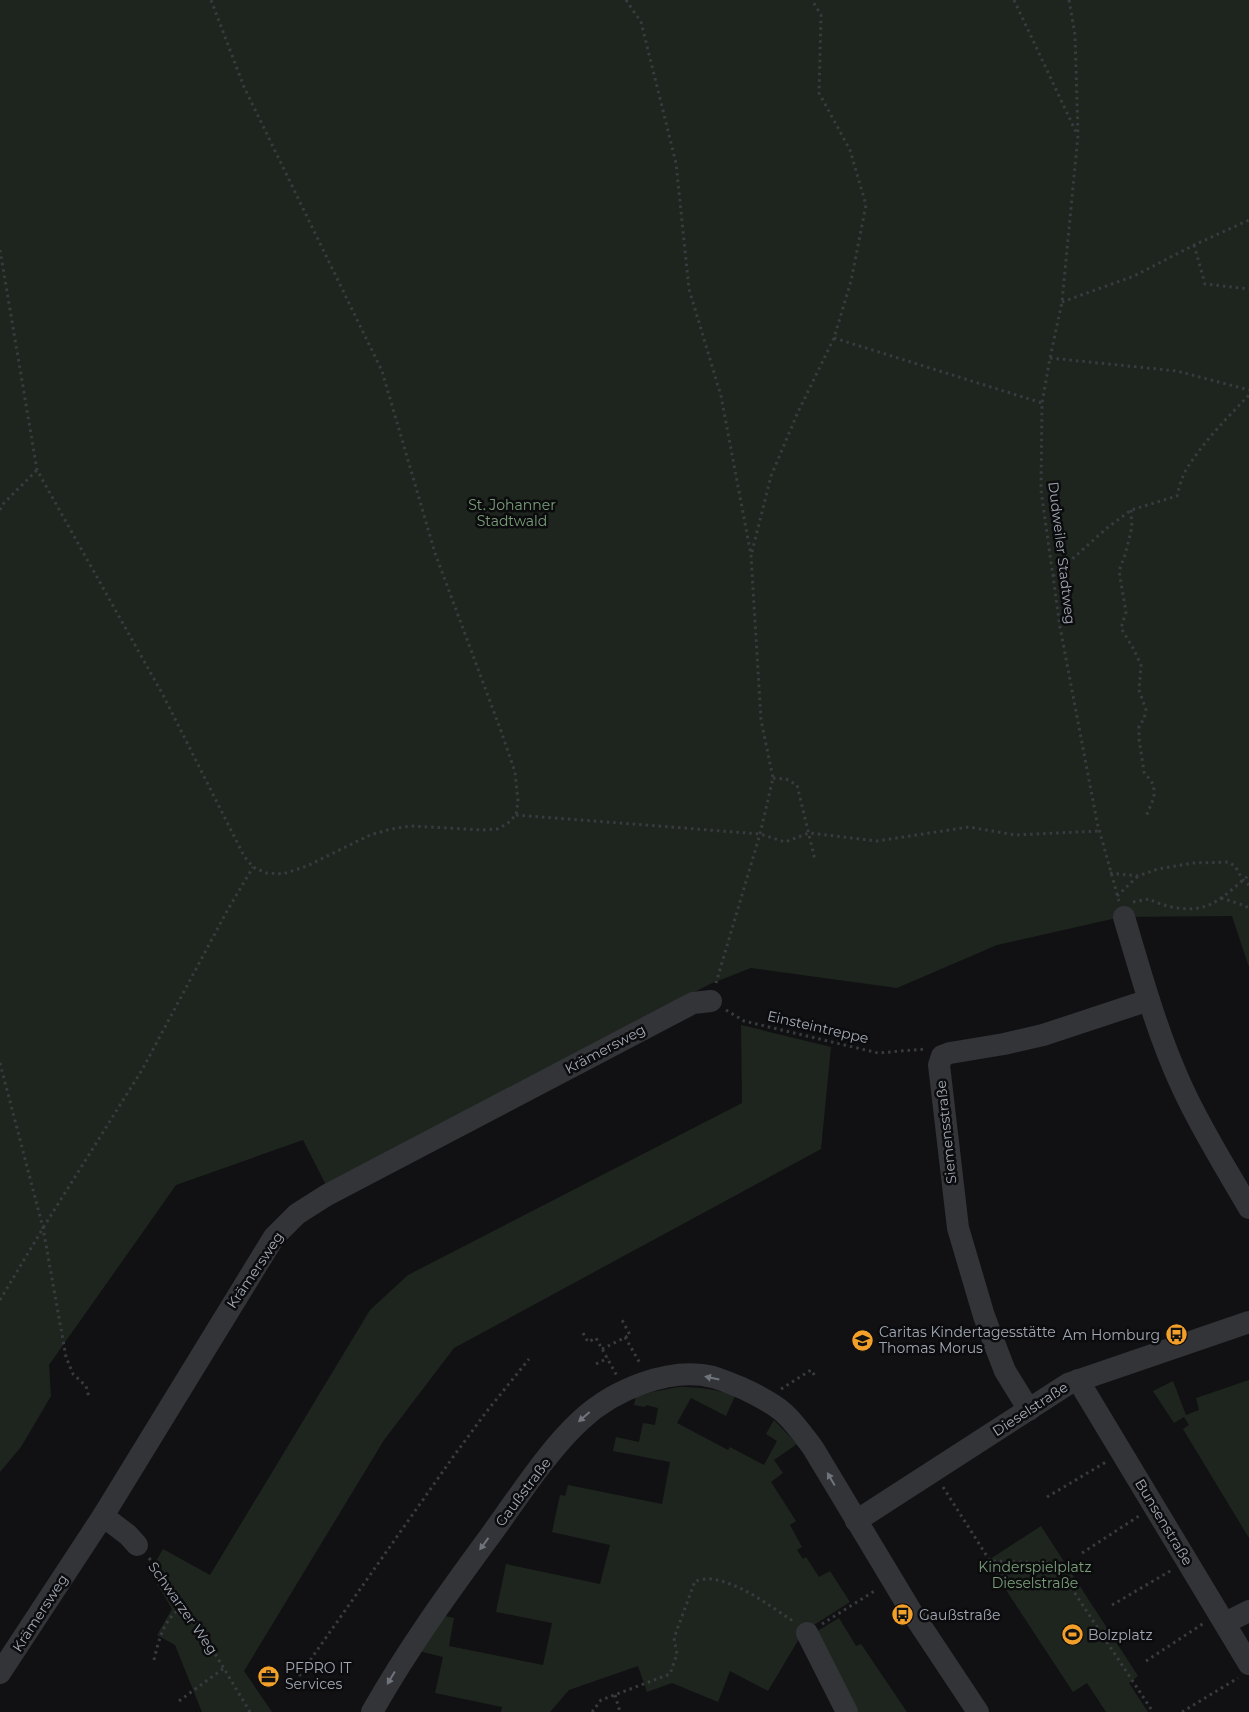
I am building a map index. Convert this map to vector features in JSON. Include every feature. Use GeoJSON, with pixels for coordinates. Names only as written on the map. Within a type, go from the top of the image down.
{"type":"FeatureCollection","features":[{"type":"Feature","properties":{"kind":"street"},"geometry":{"type":"LineString","coordinates":[[1127,910],[1149,1000],[1171,1062],[1194,1112],[1249,1208]]}},
{"type":"Feature","properties":{"kind":"street","name":"Siemensstraße"},"geometry":{"type":"LineString","coordinates":[[1029,1410],[1005,1371],[981,1306],[958,1228],[939,1065],[942,1056],[950,1052],[1004,1044],[1043,1035],[1149,1000]]}},
{"type":"Feature","properties":{"kind":"street","name":"Krämersweg"},"geometry":{"type":"LineString","coordinates":[[0,1673],[103,1516],[274,1237],[297,1214],[380,1166],[693,1003],[711,1001]]}},
{"type":"Feature","properties":{"kind":"street","name":"Dieselstraße"},"geometry":{"type":"LineString","coordinates":[[856,1521],[1068,1384],[1249,1322]]}},
{"type":"Feature","properties":{"kind":"street","name":"Gaußstraße"},"geometry":{"type":"LineString","coordinates":[[372,1712],[400,1663],[439,1606],[548,1457],[580,1421],[597,1406],[625,1390],[650,1381],[680,1376],[712,1377],[747,1390],[783,1412],[796,1425],[813,1448],[892,1580],[978,1712]]}},
{"type":"Feature","properties":{"kind":"street","name":"Bunsenstraße"},"geometry":{"type":"LineString","coordinates":[[1078,1380],[1222,1618],[1245,1670]]}},
{"type":"Feature","properties":{"kind":"street"},"geometry":{"type":"LineString","coordinates":[[103,1516],[128,1535],[137,1545]]}},
{"type":"Feature","properties":{"kind":"street"},"geometry":{"type":"LineString","coordinates":[[1222,1618],[1249,1610]]}},
{"type":"Feature","properties":{"kind":"street"},"geometry":{"type":"LineString","coordinates":[[807,1633],[847,1712]]}},
{"type":"Feature","properties":{"kind":"path"},"geometry":{"type":"LineString","coordinates":[[0,250],[37,470],[163,695],[244,856],[253,867],[266,873],[283,874],[307,866],[370,835],[410,826],[483,830],[496,829],[507,824],[516,815],[518,801],[515,772],[435,553],[382,371],[244,87],[211,0]]}},
{"type":"Feature","properties":{"kind":"path"},"geometry":{"type":"LineString","coordinates":[[626,0],[641,22],[676,163],[689,289],[721,396],[751,555],[761,720],[773,778],[760,834],[711,1001]]}},
{"type":"Feature","properties":{"kind":"path"},"geometry":{"type":"LineString","coordinates":[[751,555],[771,476],[798,412],[834,338],[851,281],[866,205],[850,150],[819,93],[821,16],[812,0]]}},
{"type":"Feature","properties":{"kind":"path"},"geometry":{"type":"LineString","coordinates":[[1014,0],[1078,135]]}},
{"type":"Feature","properties":{"kind":"path","name":"Dudweiler Stadtweg"},"geometry":{"type":"LineString","coordinates":[[1069,0],[1075,35],[1078,135],[1062,302],[1042,403],[1041,490],[1060,627],[1099,831],[1117,896],[1138,876]]}},
{"type":"Feature","properties":{"kind":"path"},"geometry":{"type":"LineString","coordinates":[[1062,302],[1134,276],[1194,244],[1249,220]]}},
{"type":"Feature","properties":{"kind":"path"},"geometry":{"type":"LineString","coordinates":[[1194,244],[1205,284],[1249,289]]}},
{"type":"Feature","properties":{"kind":"path"},"geometry":{"type":"LineString","coordinates":[[834,338],[1042,403]]}},
{"type":"Feature","properties":{"kind":"path"},"geometry":{"type":"LineString","coordinates":[[1050,358],[1177,371],[1249,390]]}},
{"type":"Feature","properties":{"kind":"path"},"geometry":{"type":"LineString","coordinates":[[1052,576],[1107,528],[1131,510],[1176,496],[1185,472],[1194,459],[1219,427],[1249,396]]}},
{"type":"Feature","properties":{"kind":"path"},"geometry":{"type":"LineString","coordinates":[[0,510],[2,505],[37,470]]}},
{"type":"Feature","properties":{"kind":"path"},"geometry":{"type":"LineString","coordinates":[[1131,510],[1132,527],[1119,571],[1126,612],[1121,628],[1141,665],[1139,690],[1146,710],[1144,719],[1139,726],[1138,739],[1144,772],[1153,784],[1154,790],[1154,797],[1146,817]]}},
{"type":"Feature","properties":{"kind":"path"},"geometry":{"type":"LineString","coordinates":[[773,778],[786,779],[797,785],[815,860]]}},
{"type":"Feature","properties":{"kind":"path"},"geometry":{"type":"LineString","coordinates":[[516,815],[760,834],[785,842],[809,833],[877,841],[970,827],[1015,835],[1099,831]]}},
{"type":"Feature","properties":{"kind":"path"},"geometry":{"type":"LineString","coordinates":[[1110,873],[1138,876],[1158,869],[1193,863],[1228,862],[1234,866],[1249,885]]}},
{"type":"Feature","properties":{"kind":"path"},"geometry":{"type":"LineString","coordinates":[[0,1300],[142,1070],[213,935],[253,867]]}},
{"type":"Feature","properties":{"kind":"path"},"geometry":{"type":"LineString","coordinates":[[1127,910],[1149,899],[1168,907],[1178,908],[1196,908],[1209,905],[1221,898],[1249,875]]}},
{"type":"Feature","properties":{"kind":"path"},"geometry":{"type":"LineString","coordinates":[[1221,898],[1249,908]]}},
{"type":"Feature","properties":{"kind":"path","name":"Einsteintreppe"},"geometry":{"type":"LineString","coordinates":[[711,1001],[744,1021],[878,1053],[926,1049]]}},
{"type":"Feature","properties":{"kind":"path"},"geometry":{"type":"LineString","coordinates":[[0,1063],[43,1228],[66,1357],[73,1374],[86,1386],[89,1397]]}},
{"type":"Feature","properties":{"kind":"path"},"geometry":{"type":"LineString","coordinates":[[602,1349],[630,1334],[621,1318]]}},
{"type":"Feature","properties":{"kind":"path"},"geometry":{"type":"LineString","coordinates":[[583,1333],[588,1342],[596,1338],[625,1390]]}},
{"type":"Feature","properties":{"kind":"path"},"geometry":{"type":"LineString","coordinates":[[625,1337],[650,1381]]}},
{"type":"Feature","properties":{"kind":"path"},"geometry":{"type":"LineString","coordinates":[[596,1364],[608,1358]]}},
{"type":"Feature","properties":{"kind":"path"},"geometry":{"type":"LineString","coordinates":[[299,1676],[486,1411],[530,1360]]}},
{"type":"Feature","properties":{"kind":"path"},"geometry":{"type":"LineString","coordinates":[[788,1385],[811,1370],[815,1376]]}},
{"type":"Feature","properties":{"kind":"path"},"geometry":{"type":"LineString","coordinates":[[1047,1497],[1122,1452]]}},
{"type":"Feature","properties":{"kind":"path"},"geometry":{"type":"LineString","coordinates":[[948,1495],[990,1561],[1055,1563],[1153,1712]]}},
{"type":"Feature","properties":{"kind":"path"},"geometry":{"type":"LineString","coordinates":[[1082,1553],[1155,1506]]}},
{"type":"Feature","properties":{"kind":"path","name":"Schwarzer Weg"},"geometry":{"type":"LineString","coordinates":[[137,1545],[196,1622],[250,1712]]}},
{"type":"Feature","properties":{"kind":"path"},"geometry":{"type":"LineString","coordinates":[[1112,1605],[1187,1561]]}},
{"type":"Feature","properties":{"kind":"path"},"geometry":{"type":"LineString","coordinates":[[592,1712],[601,1700],[670,1674],[677,1654],[674,1638],[695,1581],[709,1578],[727,1583],[752,1595],[802,1626],[807,1633],[892,1580]]}},
{"type":"Feature","properties":{"kind":"path"},"geometry":{"type":"LineString","coordinates":[[154,1660],[160,1636],[172,1615],[184,1606]]}},
{"type":"Feature","properties":{"kind":"path"},"geometry":{"type":"LineString","coordinates":[[1146,1661],[1222,1618]]}},
{"type":"Feature","properties":{"kind":"path"},"geometry":{"type":"LineString","coordinates":[[179,1701],[224,1668]]}},
{"type":"Feature","properties":{"kind":"path"},"geometry":{"type":"LineString","coordinates":[[1182,1712],[1245,1670]]}},
{"type":"Feature","properties":{"kind":"path"},"geometry":{"type":"LineString","coordinates":[[615,1695],[620,1712]]}},
{"type":"Feature","properties":{"kind":"green space","name":"St. Johanner Stadtwald"},"geometry":{"type":"Polygon","coordinates":[[[0,0],[1249,0],[1249,967],[1232,916],[1124,917],[1112,919],[997,945],[897,988],[751,968],[710,984],[326,1185],[303,1140],[176,1185],[49,1365],[51,1396],[21,1447],[0,1472],[0,0]]]}},
{"type":"Feature","properties":{"kind":"green space"},"geometry":{"type":"Polygon","coordinates":[[[741,1025],[831,1047],[821,1149],[454,1348],[384,1440],[244,1671],[272,1712],[202,1712],[175,1645],[157,1635],[172,1609],[150,1572],[163,1549],[210,1575],[370,1310],[408,1275],[742,1103],[741,1025]]]}},
{"type":"Feature","properties":{"kind":"green space"},"geometry":{"type":"Polygon","coordinates":[[[1249,1380],[1249,1538],[1183,1429],[1189,1425],[1184,1417],[1174,1423],[1153,1391],[1173,1381],[1186,1415],[1199,1410],[1196,1398],[1249,1380]]]}},
{"type":"Feature","properties":{"kind":"green space"},"geometry":{"type":"Polygon","coordinates":[[[678,1387],[707,1389],[735,1396],[726,1416],[691,1398],[677,1423],[728,1450],[730,1447],[764,1465],[777,1441],[766,1434],[774,1420],[797,1444],[774,1460],[783,1473],[771,1482],[796,1521],[790,1525],[802,1547],[797,1550],[803,1559],[806,1557],[819,1577],[830,1571],[850,1602],[803,1632],[768,1691],[730,1671],[718,1702],[672,1683],[647,1692],[638,1666],[569,1690],[550,1712],[501,1712],[502,1707],[435,1693],[443,1657],[419,1651],[445,1616],[454,1618],[449,1646],[543,1665],[552,1623],[496,1612],[506,1564],[600,1584],[610,1545],[552,1532],[560,1495],[565,1496],[568,1485],[662,1504],[670,1462],[613,1451],[616,1437],[639,1442],[643,1423],[655,1425],[658,1408],[634,1405],[636,1396],[678,1387]]]}},
{"type":"Feature","properties":{"kind":"green space","name":"Kinderspielplatz Dieselstraße"},"geometry":{"type":"Polygon","coordinates":[[[1041,1526],[1138,1676],[1129,1683],[1148,1712],[1106,1712],[1087,1683],[1073,1692],[987,1561],[1041,1526]]]}},
{"type":"Feature","properties":{"kind":"green space"},"geometry":{"type":"Polygon","coordinates":[[[839,1618],[856,1646],[861,1644],[907,1712],[857,1712],[814,1633],[839,1618]]]}},
{"type":"Feature","properties":{"kind":"place","name":"Am Homburg"},"geometry":{"type":"Point","coordinates":[1176,1335]}},
{"type":"Feature","properties":{"kind":"place","name":"Caritas Kindertagesstätte Thomas Morus"},"geometry":{"type":"Point","coordinates":[863,1340]}},
{"type":"Feature","properties":{"kind":"place","name":"Gaußstraße"},"geometry":{"type":"Point","coordinates":[903,1615]}},
{"type":"Feature","properties":{"kind":"place","name":"Bolzplatz"},"geometry":{"type":"Point","coordinates":[1072,1635]}},
{"type":"Feature","properties":{"kind":"place","name":"PFPRO IT Services"},"geometry":{"type":"Point","coordinates":[269,1676]}}]}
